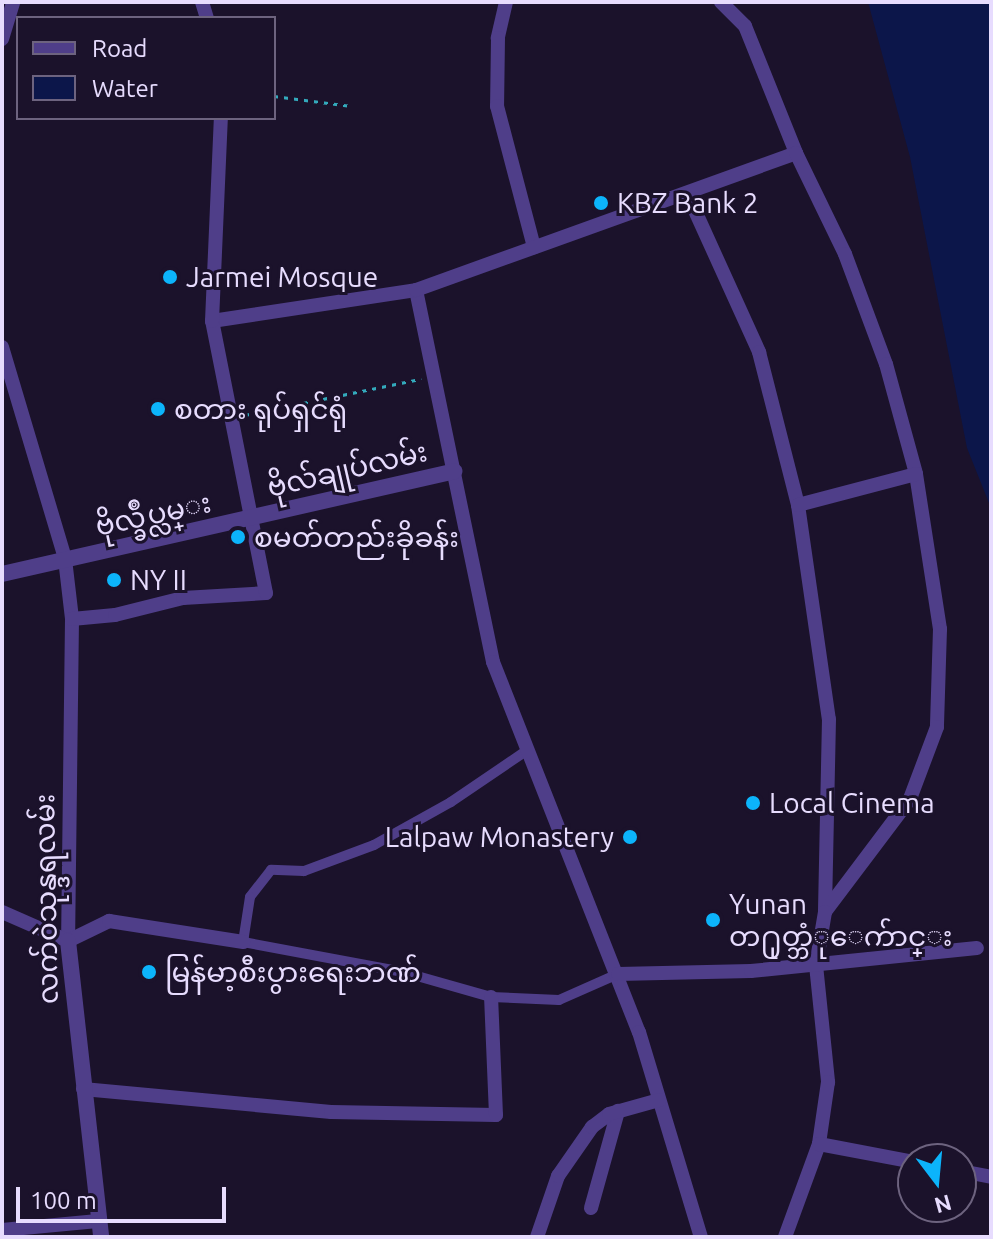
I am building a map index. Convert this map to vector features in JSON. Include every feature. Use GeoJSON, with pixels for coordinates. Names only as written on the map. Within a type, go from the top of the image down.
{"type":"FeatureCollection","features":[{"type":"Feature","properties":{"kind":"street"},"geometry":{"type":"LineString","coordinates":[[2,39],[13,2]]}},
{"type":"Feature","properties":{"kind":"street"},"geometry":{"type":"LineString","coordinates":[[506,2],[498,38],[497,106],[534,247]]}},
{"type":"Feature","properties":{"kind":"street"},"geometry":{"type":"LineString","coordinates":[[721,2],[745,26],[796,153],[856,281],[886,364],[916,474],[940,629],[937,727],[910,799],[825,912]]}},
{"type":"Feature","properties":{"kind":"street"},"geometry":{"type":"LineString","coordinates":[[72,619],[115,615],[183,598],[266,593],[212,321],[221,120]]}},
{"type":"Feature","properties":{"kind":"street"},"geometry":{"type":"LineString","coordinates":[[212,321],[416,290],[796,153]]}},
{"type":"Feature","properties":{"kind":"street"},"geometry":{"type":"LineString","coordinates":[[687,193],[759,352],[798,505],[829,719],[825,912],[816,965],[828,1082],[819,1144],[785,1237]]}},
{"type":"Feature","properties":{"kind":"street"},"geometry":{"type":"LineString","coordinates":[[416,290],[493,662],[526,751],[618,974],[701,1237]]}},
{"type":"Feature","properties":{"kind":"street","name":"လက်ဝဲသုန္ဒရလမ်း"},"geometry":{"type":"LineString","coordinates":[[2,350],[65,559],[72,619],[68,941],[99,1229]]}},
{"type":"Feature","properties":{"kind":"street","name":"ဗိုလ်ချုပ်လမ်း"},"geometry":{"type":"LineString","coordinates":[[252,518],[454,471]]}},
{"type":"Feature","properties":{"kind":"street"},"geometry":{"type":"LineString","coordinates":[[798,505],[916,474]]}},
{"type":"Feature","properties":{"kind":"street","name":"ဗိုလ္ခ်ဳပ္လမ္း"},"geometry":{"type":"LineString","coordinates":[[65,559],[252,518]]}},
{"type":"Feature","properties":{"kind":"street"},"geometry":{"type":"LineString","coordinates":[[2,574],[65,559]]}},
{"type":"Feature","properties":{"kind":"street"},"geometry":{"type":"LineString","coordinates":[[243,942],[250,897],[271,870],[304,871],[374,845],[451,802],[526,751]]}},
{"type":"Feature","properties":{"kind":"street"},"geometry":{"type":"LineString","coordinates":[[2,912],[68,941],[109,921],[403,972],[491,997],[559,1000],[618,974],[816,965],[977,948]]}},
{"type":"Feature","properties":{"kind":"street"},"geometry":{"type":"LineString","coordinates":[[83,1089],[331,1112],[496,1115],[491,997]]}},
{"type":"Feature","properties":{"kind":"street"},"geometry":{"type":"LineString","coordinates":[[537,1237],[568,1158],[592,1127],[618,1111],[659,1100]]}},
{"type":"Feature","properties":{"kind":"street"},"geometry":{"type":"LineString","coordinates":[[591,1208],[618,1111]]}},
{"type":"Feature","properties":{"kind":"street"},"geometry":{"type":"LineString","coordinates":[[819,1144],[897,1159]]}},
{"type":"Feature","properties":{"kind":"street"},"geometry":{"type":"LineString","coordinates":[[2,1230],[99,1229]]}},
{"type":"Feature","properties":{"kind":"path"},"geometry":{"type":"LineString","coordinates":[[276,96],[351,106]]}},
{"type":"Feature","properties":{"kind":"path"},"geometry":{"type":"LineString","coordinates":[[232,418],[433,377]]}},
{"type":"Feature","properties":{"kind":"water"},"geometry":{"type":"Polygon","coordinates":[[[868,2],[991,2],[991,508],[967,448],[910,157],[868,2]]]}},
{"type":"Feature","properties":{"kind":"place","name":"KBZ Bank 2"},"geometry":{"type":"Point","coordinates":[601,203]}},
{"type":"Feature","properties":{"kind":"place","name":"Jarmei Mosque"},"geometry":{"type":"Point","coordinates":[170,277]}},
{"type":"Feature","properties":{"kind":"place","name":"စတား ရုပ်ရှင်ရုံ"},"geometry":{"type":"Point","coordinates":[158,409]}},
{"type":"Feature","properties":{"kind":"place","name":"စမတ်တည်းခိုခန်း"},"geometry":{"type":"Point","coordinates":[238,537]}},
{"type":"Feature","properties":{"kind":"place","name":"NY II"},"geometry":{"type":"Point","coordinates":[114,580]}},
{"type":"Feature","properties":{"kind":"place","name":"Local Cinema"},"geometry":{"type":"Point","coordinates":[753,803]}},
{"type":"Feature","properties":{"kind":"place","name":"Lalpaw Monastery"},"geometry":{"type":"Point","coordinates":[630,837]}},
{"type":"Feature","properties":{"kind":"place","name":"Yunan တ႐ုတ္ဘံုေက်ာင္း"},"geometry":{"type":"Point","coordinates":[713,920]}},
{"type":"Feature","properties":{"kind":"place","name":"မြန်မာ့စီးပွားရေးဘဏ်"},"geometry":{"type":"Point","coordinates":[149,972]}}]}
